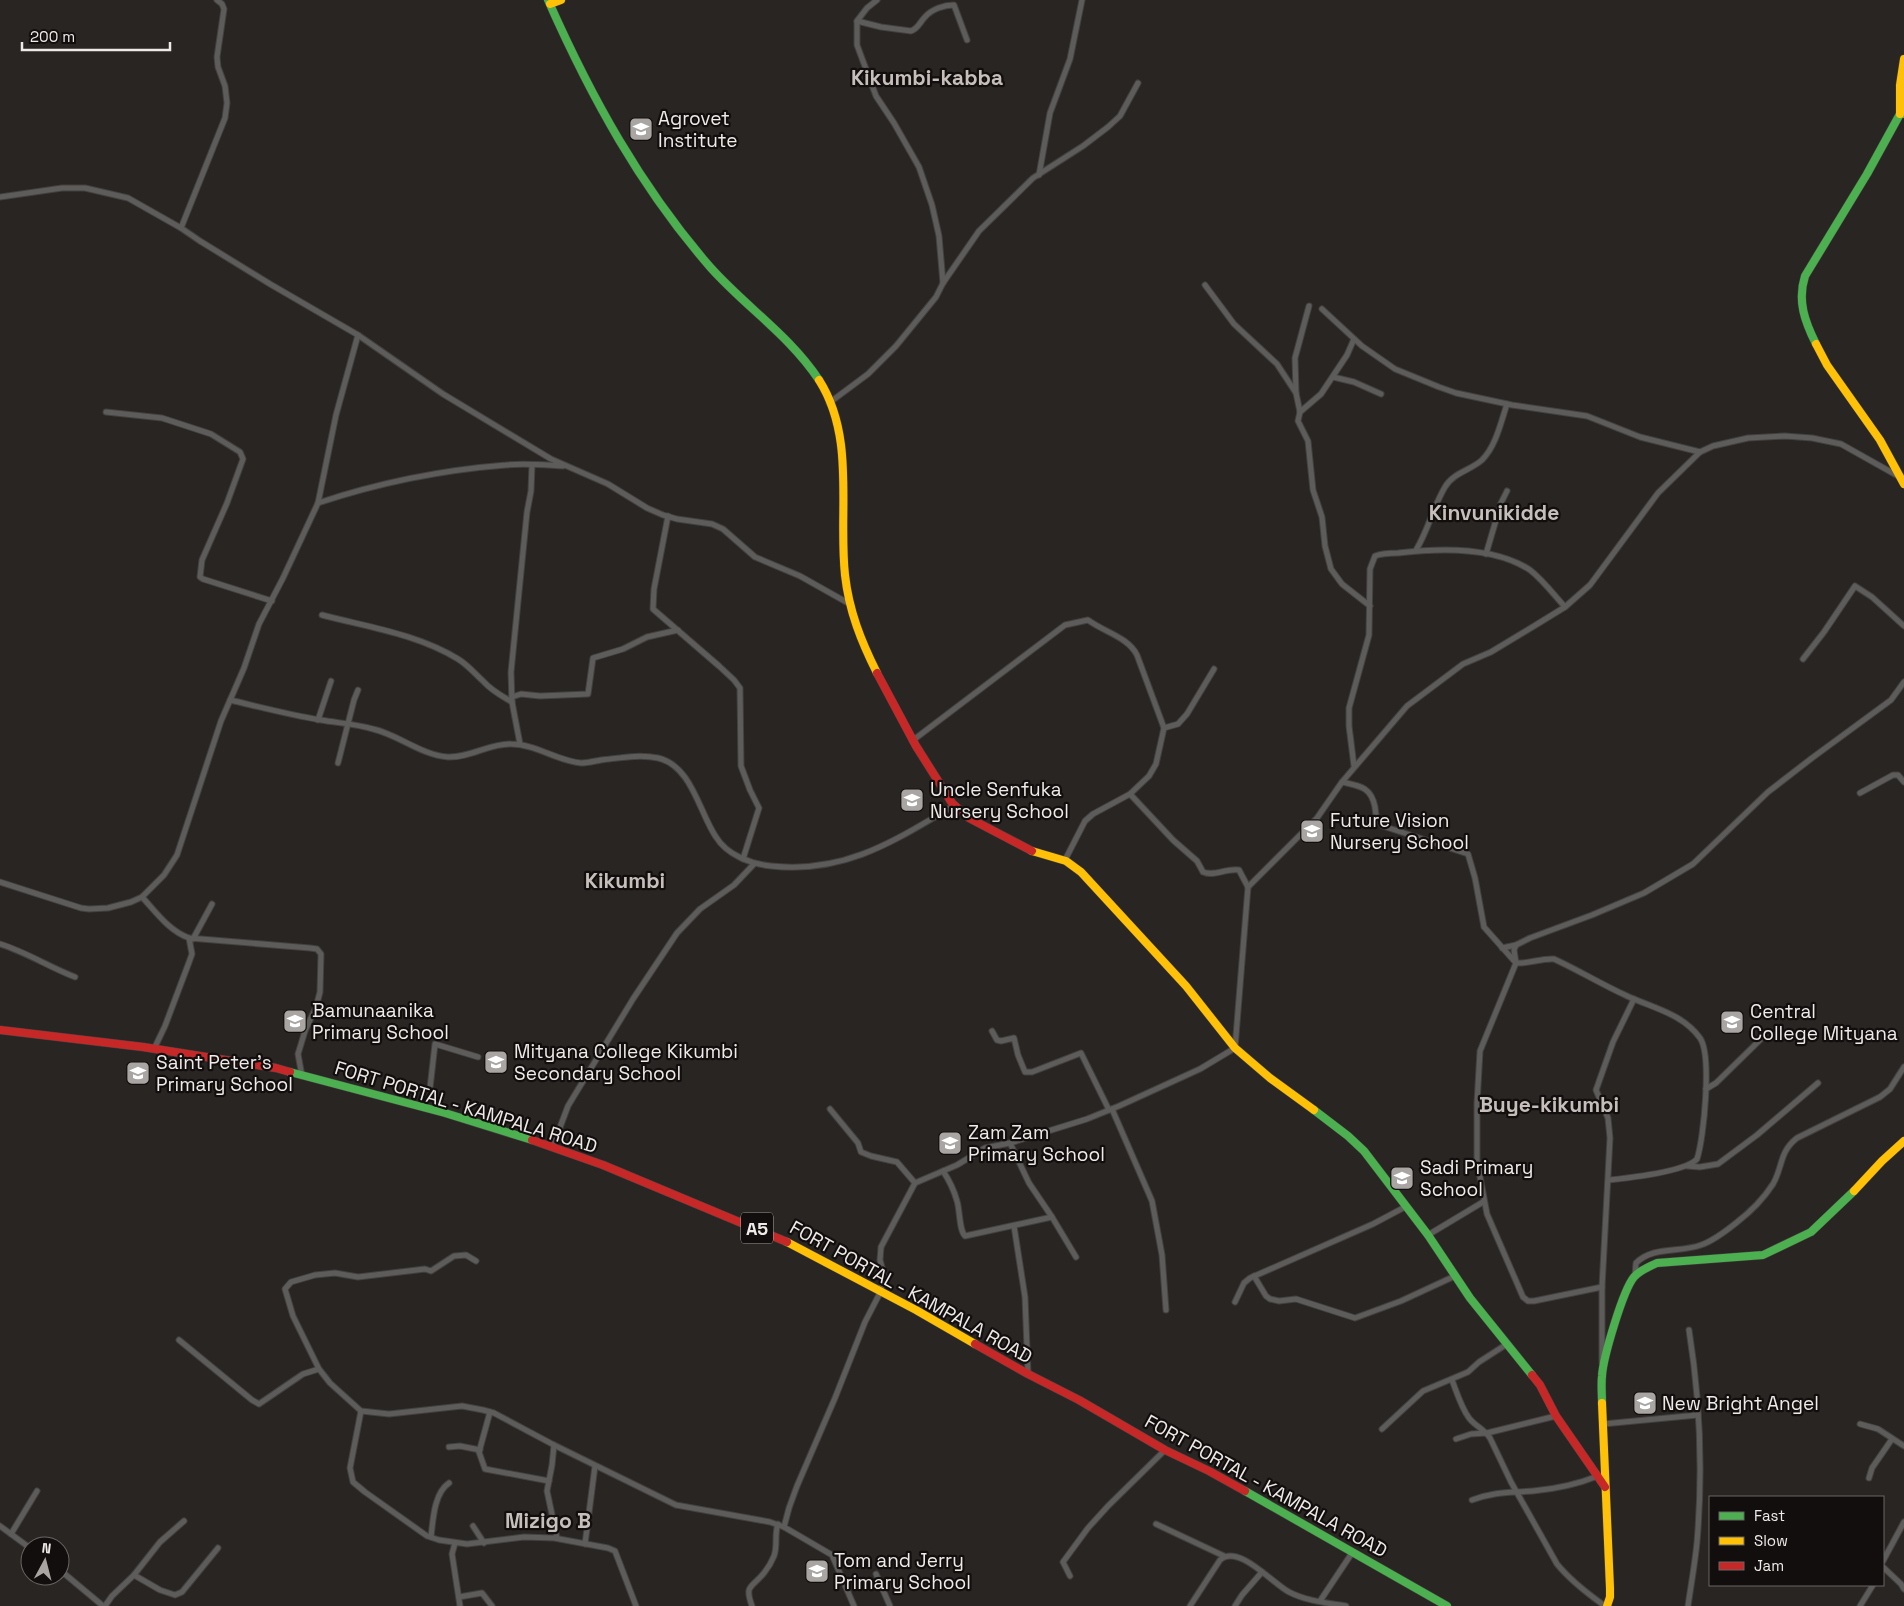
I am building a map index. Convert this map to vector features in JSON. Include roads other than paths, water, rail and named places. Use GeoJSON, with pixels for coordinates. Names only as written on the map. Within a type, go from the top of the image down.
{"type":"FeatureCollection","features":[{"type":"Feature","properties":{"kind":"main road"},"geometry":{"type":"LineString","coordinates":[[561,0],[549,2],[593,95],[626,152],[687,239],[714,271],[751,308],[787,339],[803,357],[821,384],[839,428],[842,454],[844,567],[848,603],[858,636],[912,741],[947,797],[963,813],[1030,850],[1065,860],[1081,872],[1186,986],[1235,1048],[1270,1078],[1348,1136],[1364,1151],[1428,1236],[1470,1298],[1540,1385],[1556,1416],[1605,1487]]}},
{"type":"Feature","properties":{"kind":"main road"},"geometry":{"type":"LineString","coordinates":[[1904,59],[1900,85],[1902,114],[1805,276],[1801,301],[1806,325],[1827,365],[1880,440],[1904,484]]}},
{"type":"Feature","properties":{"kind":"main road","name":"FORT PORTAL - KAMPALA ROAD"},"geometry":{"type":"LineString","coordinates":[[0,1030],[153,1049],[276,1068],[445,1113],[553,1146],[674,1193],[784,1240],[881,1291],[1447,1606]]}},
{"type":"Feature","properties":{"kind":"main road"},"geometry":{"type":"LineString","coordinates":[[1606,1606],[1610,1597],[1610,1588],[1602,1424],[1602,1374],[1620,1307],[1628,1286],[1635,1276],[1657,1263],[1737,1258],[1762,1254],[1786,1245],[1811,1232],[1841,1205],[1882,1160],[1904,1141]]}},
{"type":"Feature","properties":{"kind":"street"},"geometry":{"type":"LineString","coordinates":[[181,228],[225,118],[227,103],[226,86],[218,67],[217,57],[224,9],[218,0]]}},
{"type":"Feature","properties":{"kind":"street"},"geometry":{"type":"LineString","coordinates":[[877,0],[867,8],[857,21],[857,46],[872,88],[881,106],[894,123],[916,160],[932,205],[939,236],[943,283]]}},
{"type":"Feature","properties":{"kind":"street"},"geometry":{"type":"LineString","coordinates":[[1039,175],[1050,113],[1070,59],[1082,0]]}},
{"type":"Feature","properties":{"kind":"street"},"geometry":{"type":"LineString","coordinates":[[857,21],[911,31],[915,30],[926,15],[934,9],[954,2],[967,40]]}},
{"type":"Feature","properties":{"kind":"street"},"geometry":{"type":"LineString","coordinates":[[829,403],[868,374],[896,346],[936,296],[979,231],[1018,191],[1083,146],[1120,116],[1138,83]]}},
{"type":"Feature","properties":{"kind":"street"},"geometry":{"type":"LineString","coordinates":[[0,197],[62,188],[84,188],[128,198],[358,335],[388,358],[443,394],[551,459],[608,484],[647,508],[668,516],[712,524],[723,529],[755,557],[800,576],[848,603]]}},
{"type":"Feature","properties":{"kind":"street"},"geometry":{"type":"LineString","coordinates":[[1205,285],[1234,324],[1277,364],[1296,393]]}},
{"type":"Feature","properties":{"kind":"street"},"geometry":{"type":"LineString","coordinates":[[1309,306],[1295,358],[1296,393],[1300,412],[1298,420],[1308,441],[1313,490],[1322,517],[1325,546],[1331,569],[1342,584],[1370,606]]}},
{"type":"Feature","properties":{"kind":"street"},"geometry":{"type":"LineString","coordinates":[[1322,309],[1354,339],[1395,369],[1408,375],[1456,393],[1507,404],[1587,416],[1640,437],[1700,452]]}},
{"type":"Feature","properties":{"kind":"street"},"geometry":{"type":"LineString","coordinates":[[0,882],[89,909],[120,906],[142,897],[164,875],[177,855],[221,721],[259,624],[272,601],[318,503],[336,415],[358,335]]}},
{"type":"Feature","properties":{"kind":"street"},"geometry":{"type":"LineString","coordinates":[[1300,412],[1321,394],[1347,355],[1354,339]]}},
{"type":"Feature","properties":{"kind":"street"},"geometry":{"type":"LineString","coordinates":[[1333,377],[1354,382],[1381,394]]}},
{"type":"Feature","properties":{"kind":"street"},"geometry":{"type":"LineString","coordinates":[[1416,550],[1446,486],[1455,476],[1473,467],[1484,458],[1494,443],[1507,404]]}},
{"type":"Feature","properties":{"kind":"street"},"geometry":{"type":"LineString","coordinates":[[106,412],[162,418],[211,434],[240,452],[243,460],[227,503],[202,560],[199,573],[203,579],[272,601]]}},
{"type":"Feature","properties":{"kind":"street"},"geometry":{"type":"LineString","coordinates":[[1248,887],[1317,818],[1354,766],[1408,706],[1463,664],[1491,652],[1565,607],[1590,585],[1658,493],[1700,452],[1713,446],[1748,438],[1785,436],[1812,438],[1842,444],[1899,476]]}},
{"type":"Feature","properties":{"kind":"street"},"geometry":{"type":"LineString","coordinates":[[318,503],[383,484],[447,472],[507,464],[566,466]]}},
{"type":"Feature","properties":{"kind":"street"},"geometry":{"type":"LineString","coordinates":[[520,744],[512,699],[511,672],[531,491],[532,465]]}},
{"type":"Feature","properties":{"kind":"street"},"geometry":{"type":"LineString","coordinates":[[1486,554],[1501,504],[1507,491]]}},
{"type":"Feature","properties":{"kind":"street"},"geometry":{"type":"LineString","coordinates":[[668,516],[653,606],[656,612],[729,675],[740,688],[741,766],[759,808],[743,859]]}},
{"type":"Feature","properties":{"kind":"street"},"geometry":{"type":"LineString","coordinates":[[1354,766],[1349,726],[1349,708],[1370,635],[1370,569],[1375,556],[1416,550],[1447,549],[1486,554],[1520,564],[1530,570],[1565,607]]}},
{"type":"Feature","properties":{"kind":"street"},"geometry":{"type":"LineString","coordinates":[[1803,659],[1855,586],[1880,603],[1904,626]]}},
{"type":"Feature","properties":{"kind":"street"},"geometry":{"type":"LineString","coordinates":[[322,615],[387,630],[437,649],[458,659],[499,696],[512,699],[521,694],[540,696],[588,694],[593,658],[623,649],[647,637],[678,630]]}},
{"type":"Feature","properties":{"kind":"street"},"geometry":{"type":"LineString","coordinates":[[912,741],[1065,625],[1088,620],[1099,629],[1119,638],[1134,650],[1164,728],[1156,764],[1149,776],[1130,794],[1093,814],[1086,821],[1065,860]]}},
{"type":"Feature","properties":{"kind":"street"},"geometry":{"type":"LineString","coordinates":[[1164,728],[1178,724],[1187,714],[1214,670]]}},
{"type":"Feature","properties":{"kind":"street"},"geometry":{"type":"LineString","coordinates":[[318,720],[331,681]]}},
{"type":"Feature","properties":{"kind":"street"},"geometry":{"type":"LineString","coordinates":[[1502,948],[1516,945],[1644,893],[1693,864],[1768,792],[1891,700],[1904,682]]}},
{"type":"Feature","properties":{"kind":"street"},"geometry":{"type":"LineString","coordinates":[[338,763],[358,690]]}},
{"type":"Feature","properties":{"kind":"street"},"geometry":{"type":"LineString","coordinates":[[230,700],[318,720],[373,729],[418,749],[449,757],[497,745],[520,744],[559,758],[584,763],[642,756],[658,758],[668,762],[686,778],[716,838],[725,848],[754,864],[792,868],[820,866],[842,861],[898,839],[955,805]]}},
{"type":"Feature","properties":{"kind":"street"},"geometry":{"type":"LineString","coordinates":[[1860,793],[1895,774],[1904,782]]}},
{"type":"Feature","properties":{"kind":"street"},"geometry":{"type":"LineString","coordinates":[[1342,782],[1363,787],[1369,792],[1378,821],[1383,826],[1468,854],[1479,894],[1484,927],[1516,963],[1530,963],[1546,958],[1554,959],[1634,1000],[1670,1013],[1684,1022],[1700,1038],[1704,1052],[1705,1114],[1699,1153],[1694,1163],[1634,1177],[1609,1180]]}},
{"type":"Feature","properties":{"kind":"street"},"geometry":{"type":"LineString","coordinates":[[784,1527],[789,1508],[865,1322],[881,1291],[884,1275],[880,1260],[881,1247],[915,1183],[957,1165],[985,1148],[1010,1143],[1110,1110],[1200,1070],[1235,1048],[1248,887],[1239,870],[1224,870],[1211,874],[1203,872],[1198,861],[1173,840],[1130,794]]}},
{"type":"Feature","properties":{"kind":"street"},"geometry":{"type":"LineString","coordinates":[[553,1146],[568,1106],[628,1007],[677,933],[700,909],[734,885],[754,864]]}},
{"type":"Feature","properties":{"kind":"street"},"geometry":{"type":"LineString","coordinates":[[142,897],[161,919],[176,932],[191,938],[319,950],[321,954],[320,992],[316,1007],[304,1031],[298,1054],[302,1076]]}},
{"type":"Feature","properties":{"kind":"street"},"geometry":{"type":"LineString","coordinates":[[153,1049],[165,1026],[192,954],[191,938],[212,904]]}},
{"type":"Feature","properties":{"kind":"street"},"geometry":{"type":"LineString","coordinates":[[0,944],[14,948],[51,968],[75,977]]}},
{"type":"Feature","properties":{"kind":"street"},"geometry":{"type":"LineString","coordinates":[[1516,945],[1514,950],[1516,963],[1480,1051],[1477,1103],[1477,1161],[1483,1202],[1523,1297],[1528,1301],[1602,1288]]}},
{"type":"Feature","properties":{"kind":"street"},"geometry":{"type":"LineString","coordinates":[[1602,1374],[1602,1288],[1610,1138],[1608,1118],[1596,1090],[1613,1042],[1634,1000]]}},
{"type":"Feature","properties":{"kind":"street"},"geometry":{"type":"LineString","coordinates":[[992,1030],[997,1040],[1014,1038],[1025,1072],[1032,1072],[1081,1053],[1152,1201],[1162,1255],[1166,1310]]}},
{"type":"Feature","properties":{"kind":"street"},"geometry":{"type":"LineString","coordinates":[[1706,1089],[1716,1083],[1760,1040]]}},
{"type":"Feature","properties":{"kind":"street"},"geometry":{"type":"LineString","coordinates":[[445,1113],[430,1088],[435,1044],[478,1057]]}},
{"type":"Feature","properties":{"kind":"street"},"geometry":{"type":"LineString","coordinates":[[1635,1276],[1636,1263],[1642,1257],[1654,1253],[1701,1245],[1737,1222],[1772,1185],[1777,1176],[1784,1153],[1790,1144],[1797,1138],[1880,1097],[1890,1089],[1904,1067]]}},
{"type":"Feature","properties":{"kind":"street"},"geometry":{"type":"LineString","coordinates":[[1684,1166],[1700,1167],[1718,1164],[1757,1135],[1818,1083]]}},
{"type":"Feature","properties":{"kind":"street"},"geometry":{"type":"LineString","coordinates":[[830,1109],[858,1143],[861,1152],[897,1162],[915,1183]]}},
{"type":"Feature","properties":{"kind":"street"},"geometry":{"type":"LineString","coordinates":[[1010,1143],[1028,1183],[1052,1217],[1076,1257]]}},
{"type":"Feature","properties":{"kind":"street"},"geometry":{"type":"LineString","coordinates":[[943,1171],[956,1199],[962,1234],[965,1236],[1052,1217]]}},
{"type":"Feature","properties":{"kind":"street"},"geometry":{"type":"LineString","coordinates":[[1428,1236],[1483,1202]]}},
{"type":"Feature","properties":{"kind":"street"},"geometry":{"type":"LineString","coordinates":[[1235,1302],[1244,1283],[1254,1276],[1373,1224],[1405,1207]]}},
{"type":"Feature","properties":{"kind":"street"},"geometry":{"type":"LineString","coordinates":[[1014,1226],[1025,1297],[1028,1374]]}},
{"type":"Feature","properties":{"kind":"street"},"geometry":{"type":"LineString","coordinates":[[476,1261],[466,1255],[454,1256],[431,1271],[425,1269],[358,1277],[335,1273],[315,1275],[291,1282],[285,1289],[293,1316],[319,1369],[330,1383],[362,1411],[389,1414],[462,1406],[490,1412],[676,1505],[778,1524],[832,1555],[854,1606]]}},
{"type":"Feature","properties":{"kind":"street"},"geometry":{"type":"LineString","coordinates":[[1254,1276],[1266,1296],[1270,1299],[1279,1301],[1296,1299],[1356,1318],[1402,1301],[1455,1276]]}},
{"type":"Feature","properties":{"kind":"street"},"geometry":{"type":"LineString","coordinates":[[1688,1606],[1697,1534],[1700,1483],[1697,1394],[1689,1330]]}},
{"type":"Feature","properties":{"kind":"street"},"geometry":{"type":"LineString","coordinates":[[180,1340],[259,1404],[303,1374],[319,1369]]}},
{"type":"Feature","properties":{"kind":"street"},"geometry":{"type":"LineString","coordinates":[[1382,1429],[1423,1391],[1468,1372],[1478,1362],[1507,1344]]}},
{"type":"Feature","properties":{"kind":"street"},"geometry":{"type":"LineString","coordinates":[[1452,1380],[1462,1406],[1474,1424],[1487,1433],[1516,1491],[1557,1564],[1590,1595],[1606,1606]]}},
{"type":"Feature","properties":{"kind":"street"},"geometry":{"type":"LineString","coordinates":[[362,1411],[350,1468],[353,1482],[365,1492],[431,1537],[455,1543],[484,1543],[524,1537],[557,1538],[615,1551],[636,1606]]}},
{"type":"Feature","properties":{"kind":"street"},"geometry":{"type":"LineString","coordinates":[[490,1412],[480,1450],[480,1458],[485,1469],[549,1481]]}},
{"type":"Feature","properties":{"kind":"street"},"geometry":{"type":"LineString","coordinates":[[1602,1424],[1698,1414]]}},
{"type":"Feature","properties":{"kind":"street"},"geometry":{"type":"LineString","coordinates":[[1456,1439],[1471,1434],[1487,1433],[1556,1416]]}},
{"type":"Feature","properties":{"kind":"street"},"geometry":{"type":"LineString","coordinates":[[1860,1424],[1878,1429],[1904,1446]]}},
{"type":"Feature","properties":{"kind":"street"},"geometry":{"type":"LineString","coordinates":[[1869,1478],[1872,1468],[1892,1439]]}},
{"type":"Feature","properties":{"kind":"street"},"geometry":{"type":"LineString","coordinates":[[554,1445],[548,1491],[557,1538]]}},
{"type":"Feature","properties":{"kind":"street"},"geometry":{"type":"LineString","coordinates":[[449,1446],[480,1450]]}},
{"type":"Feature","properties":{"kind":"street"},"geometry":{"type":"LineString","coordinates":[[1070,1576],[1063,1562],[1083,1535],[1108,1506],[1165,1450]]}},
{"type":"Feature","properties":{"kind":"street"},"geometry":{"type":"LineString","coordinates":[[585,1544],[595,1466]]}},
{"type":"Feature","properties":{"kind":"street"},"geometry":{"type":"LineString","coordinates":[[1472,1500],[1489,1494],[1558,1488],[1584,1482],[1598,1476]]}},
{"type":"Feature","properties":{"kind":"street"},"geometry":{"type":"LineString","coordinates":[[431,1537],[438,1500],[442,1488],[449,1483]]}},
{"type":"Feature","properties":{"kind":"street"},"geometry":{"type":"LineString","coordinates":[[11,1534],[37,1491]]}},
{"type":"Feature","properties":{"kind":"street"},"geometry":{"type":"LineString","coordinates":[[70,1578],[104,1606],[134,1575],[160,1542],[184,1521]]}},
{"type":"Feature","properties":{"kind":"street"},"geometry":{"type":"LineString","coordinates":[[1884,1559],[1904,1522]]}},
{"type":"Feature","properties":{"kind":"street"},"geometry":{"type":"LineString","coordinates":[[752,1606],[748,1593],[750,1586],[764,1573],[774,1556],[775,1532],[778,1524]]}},
{"type":"Feature","properties":{"kind":"street"},"geometry":{"type":"LineString","coordinates":[[1156,1524],[1224,1556],[1237,1557],[1248,1561],[1290,1592],[1346,1606]]}},
{"type":"Feature","properties":{"kind":"street"},"geometry":{"type":"LineString","coordinates":[[0,1526],[20,1541]]}},
{"type":"Feature","properties":{"kind":"street"},"geometry":{"type":"LineString","coordinates":[[473,1526],[484,1543]]}},
{"type":"Feature","properties":{"kind":"street"},"geometry":{"type":"LineString","coordinates":[[455,1543],[452,1554],[460,1606]]}},
{"type":"Feature","properties":{"kind":"street"},"geometry":{"type":"LineString","coordinates":[[134,1575],[155,1588],[175,1595],[182,1592],[218,1548]]}},
{"type":"Feature","properties":{"kind":"street"},"geometry":{"type":"LineString","coordinates":[[1320,1601],[1352,1553]]}},
{"type":"Feature","properties":{"kind":"street"},"geometry":{"type":"LineString","coordinates":[[1190,1606],[1224,1556]]}},
{"type":"Feature","properties":{"kind":"street"},"geometry":{"type":"LineString","coordinates":[[1884,1568],[1904,1589]]}},
{"type":"Feature","properties":{"kind":"street"},"geometry":{"type":"LineString","coordinates":[[1235,1606],[1262,1572]]}},
{"type":"Feature","properties":{"kind":"street"},"geometry":{"type":"LineString","coordinates":[[876,1574],[890,1606]]}},
{"type":"Feature","properties":{"kind":"street"},"geometry":{"type":"LineString","coordinates":[[1860,1606],[1872,1586]]}},
{"type":"Feature","properties":{"kind":"street"},"geometry":{"type":"LineString","coordinates":[[459,1597],[482,1594],[492,1606]]}},
{"type":"Feature","properties":{"kind":"place","name":"Agrovet Institute"},"geometry":{"type":"Point","coordinates":[641,129]}},
{"type":"Feature","properties":{"kind":"place","name":"Uncle Senfuka Nursery School"},"geometry":{"type":"Point","coordinates":[912,800]}},
{"type":"Feature","properties":{"kind":"place","name":"Future Vision Nursery School"},"geometry":{"type":"Point","coordinates":[1312,831]}},
{"type":"Feature","properties":{"kind":"place","name":"Bamunaanika Primary School"},"geometry":{"type":"Point","coordinates":[295,1021]}},
{"type":"Feature","properties":{"kind":"place","name":"Central College Mityana"},"geometry":{"type":"Point","coordinates":[1732,1022]}},
{"type":"Feature","properties":{"kind":"place","name":"Mityana College Kikumbi Secondary School"},"geometry":{"type":"Point","coordinates":[496,1062]}},
{"type":"Feature","properties":{"kind":"place","name":"Saint Peter's Primary School"},"geometry":{"type":"Point","coordinates":[138,1073]}},
{"type":"Feature","properties":{"kind":"place","name":"Zam Zam Primary School"},"geometry":{"type":"Point","coordinates":[950,1143]}},
{"type":"Feature","properties":{"kind":"place","name":"Sadi Primary School"},"geometry":{"type":"Point","coordinates":[1402,1178]}},
{"type":"Feature","properties":{"kind":"place","name":"New Bright Angel"},"geometry":{"type":"Point","coordinates":[1645,1403]}},
{"type":"Feature","properties":{"kind":"place","name":"Tom and Jerry Primary School"},"geometry":{"type":"Point","coordinates":[817,1571]}},
{"type":"Feature","properties":{"kind":"district","name":"Kikumbi-kabba"},"geometry":{"type":"Point","coordinates":[927,77]}},
{"type":"Feature","properties":{"kind":"district","name":"Kinvunikidde"},"geometry":{"type":"Point","coordinates":[1494,512]}},
{"type":"Feature","properties":{"kind":"district","name":"Kikumbi"},"geometry":{"type":"Point","coordinates":[625,880]}},
{"type":"Feature","properties":{"kind":"district","name":"Buye-kikumbi"},"geometry":{"type":"Point","coordinates":[1549,1104]}},
{"type":"Feature","properties":{"kind":"district","name":"Mizigo B"},"geometry":{"type":"Point","coordinates":[548,1520]}}]}
